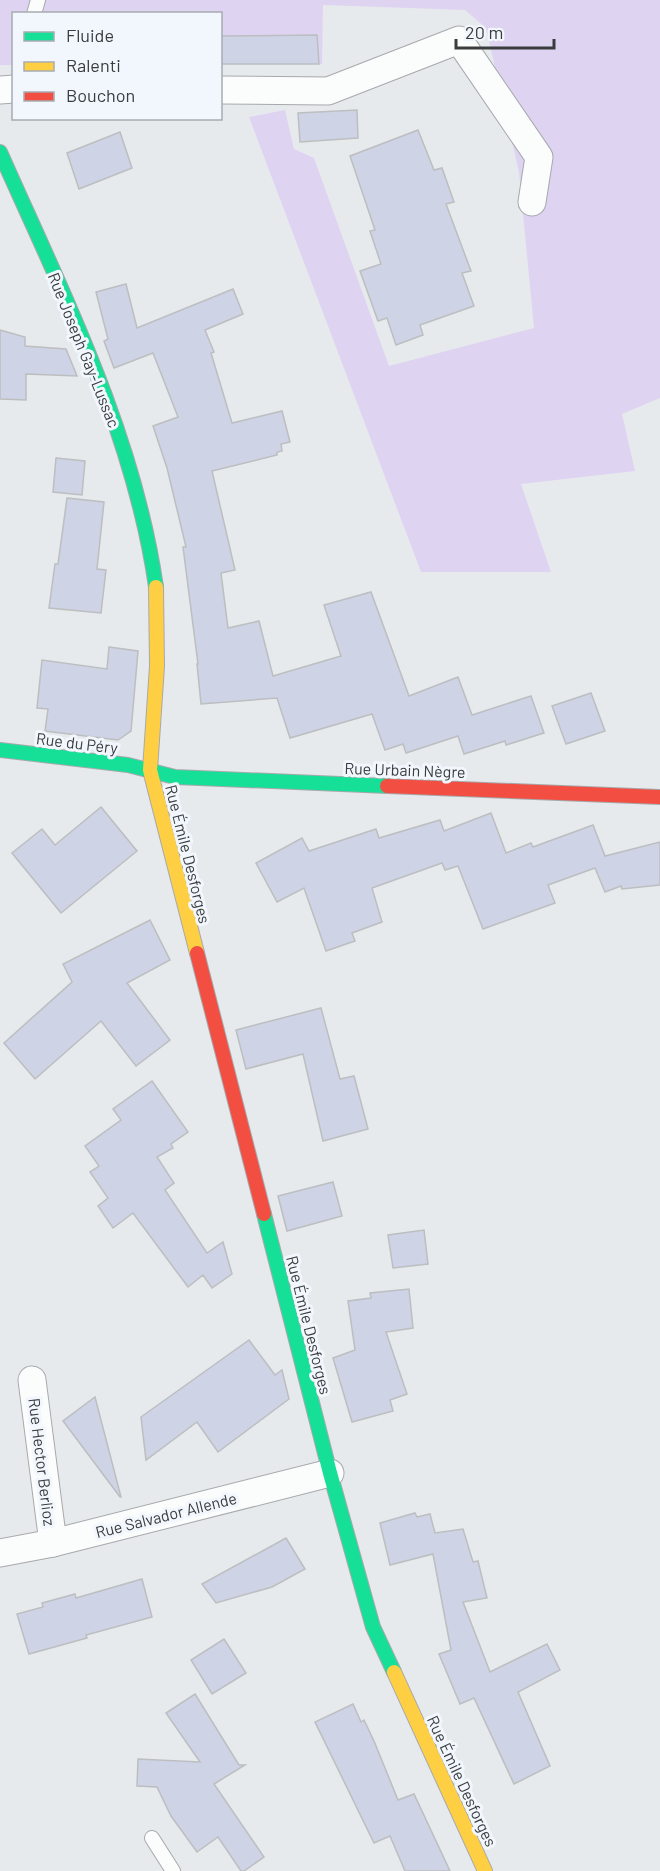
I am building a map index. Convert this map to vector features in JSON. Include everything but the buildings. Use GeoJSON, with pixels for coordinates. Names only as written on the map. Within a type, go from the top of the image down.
{"type":"FeatureCollection","features":[{"type":"Feature","properties":{"kind":"street"},"geometry":{"type":"LineString","coordinates":[[222,90],[328,91],[459,40],[538,156],[532,202]]}},
{"type":"Feature","properties":{"kind":"street","name":"Rue Joseph Gay-Lussac"},"geometry":{"type":"LineString","coordinates":[[0,152],[111,406],[136,492],[152,562],[159,649],[150,770]]}},
{"type":"Feature","properties":{"kind":"street","name":"Rue du Péry"},"geometry":{"type":"LineString","coordinates":[[0,750],[128,765],[150,770]]}},
{"type":"Feature","properties":{"kind":"street","name":"Rue Urbain Nègre"},"geometry":{"type":"LineString","coordinates":[[150,770],[175,777],[660,797]]}},
{"type":"Feature","properties":{"kind":"street","name":"Rue Émile Desforges"},"geometry":{"type":"LineString","coordinates":[[150,770],[330,1473],[373,1627],[485,1871]]}},
{"type":"Feature","properties":{"kind":"street","name":"Rue Hector Berlioz"},"geometry":{"type":"LineString","coordinates":[[32,1380],[53,1543]]}},
{"type":"Feature","properties":{"kind":"street","name":"Rue Salvador Allende"},"geometry":{"type":"LineString","coordinates":[[0,1553],[53,1543],[330,1473]]}},
{"type":"Feature","properties":{"kind":"lane"},"geometry":{"type":"LineString","coordinates":[[152,1838],[173,1871]]}},
{"type":"Feature","properties":{"kind":"shaded area"},"geometry":{"type":"Polygon","coordinates":[[[0,0],[660,0],[660,398],[622,414],[635,471],[521,484],[551,572],[421,572],[249,117],[285,110],[294,149],[314,158],[389,366],[534,328],[519,172],[486,28],[465,10],[323,5],[322,64],[222,64],[222,12],[12,12],[12,65],[0,65],[0,0]]]}},
{"type":"Feature","properties":{"kind":"traffic: fast"},"geometry":{"type":"LineString","coordinates":[[0,152],[71,311],[113,419],[146,530],[156,587]]}},
{"type":"Feature","properties":{"kind":"traffic: fast"},"geometry":{"type":"LineString","coordinates":[[0,750],[128,765],[175,777],[387,786]]}},
{"type":"Feature","properties":{"kind":"traffic: fast"},"geometry":{"type":"LineString","coordinates":[[264,1214],[330,1473],[373,1627],[394,1672]]}},
{"type":"Feature","properties":{"kind":"traffic: slow"},"geometry":{"type":"LineString","coordinates":[[156,587],[157,666],[150,770],[197,953]]}},
{"type":"Feature","properties":{"kind":"traffic: slow"},"geometry":{"type":"LineString","coordinates":[[394,1672],[485,1871]]}},
{"type":"Feature","properties":{"kind":"traffic: jam"},"geometry":{"type":"LineString","coordinates":[[387,786],[660,797]]}},
{"type":"Feature","properties":{"kind":"traffic: jam"},"geometry":{"type":"LineString","coordinates":[[197,953],[264,1214]]}}]}
